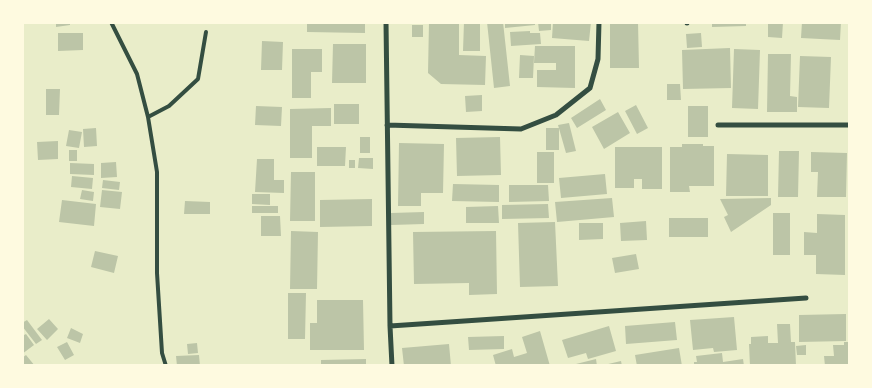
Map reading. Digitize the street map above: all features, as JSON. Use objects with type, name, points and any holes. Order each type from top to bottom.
[{"type":"street","points":[[386,22],[392,366]]},
{"type":"street","points":[[387,125],[522,129],[556,115],[590,88],[598,59],[599,22]]},
{"type":"street","points":[[718,125],[850,125]]},
{"type":"street","points":[[390,326],[806,298]]},
{"type":"lane","points":[[111,22],[137,74],[148,117],[157,172],[157,273],[162,353],[166,366]]},
{"type":"lane","points":[[148,117],[169,106],[198,79],[206,32]]},
{"type":"building","points":[[56,22],[70,22],[70,25],[56,27]]},
{"type":"building","points":[[307,22],[365,22],[365,33],[307,32]]},
{"type":"building","points":[[429,22],[459,22],[459,55],[486,56],[485,85],[441,84],[428,73]]},
{"type":"building","points":[[464,22],[480,22],[480,51],[463,51]]},
{"type":"building","points":[[487,22],[503,22],[510,86],[494,88]]},
{"type":"building","points":[[505,22],[535,22],[535,25],[505,28]]},
{"type":"building","points":[[538,22],[551,22],[551,30],[539,31]]},
{"type":"building","points":[[553,22],[575,24],[576,22],[591,22],[589,41],[552,38]]},
{"type":"building","points":[[610,22],[638,22],[639,68],[610,68]]},
{"type":"building","points":[[712,22],[746,22],[746,26],[712,27]]},
{"type":"building","points":[[768,22],[783,22],[782,38],[768,37]]},
{"type":"building","points":[[802,22],[841,22],[840,40],[801,38]]},
{"type":"building","points":[[412,25],[423,25],[423,37],[412,37]]},
{"type":"building","points":[[530,31],[530,33],[540,33],[541,44],[511,46],[510,32]]},
{"type":"building","points":[[58,33],[83,33],[83,50],[58,51]]},
{"type":"building","points":[[701,33],[702,47],[687,48],[686,34]]},
{"type":"building","points":[[262,41],[283,42],[282,70],[261,70]]},
{"type":"building","points":[[333,44],[366,44],[366,83],[332,83]]},
{"type":"building","points":[[535,46],[575,46],[575,88],[537,87],[537,70],[556,70],[556,63],[534,63]]},
{"type":"building","points":[[730,48],[731,88],[683,89],[682,50]]},
{"type":"building","points":[[292,49],[322,49],[322,72],[311,72],[311,98],[292,98]]},
{"type":"building","points":[[734,49],[760,50],[758,109],[732,108]]},
{"type":"building","points":[[768,54],[791,54],[790,96],[797,97],[797,112],[767,112]]},
{"type":"building","points":[[520,55],[534,56],[533,78],[519,78]]},
{"type":"building","points":[[800,56],[831,57],[829,108],[798,107]]},
{"type":"building","points":[[667,84],[680,84],[681,100],[667,100]]},
{"type":"building","points":[[46,89],[60,89],[59,115],[46,115]]},
{"type":"building","points":[[482,95],[482,111],[466,112],[465,96]]},
{"type":"building","points":[[600,99],[606,110],[577,128],[571,118]]},
{"type":"building","points":[[334,104],[359,104],[359,124],[334,124]]},
{"type":"building","points":[[636,105],[648,128],[637,134],[625,111]]},
{"type":"building","points":[[256,106],[282,107],[281,126],[255,125]]},
{"type":"building","points":[[688,106],[708,106],[708,137],[688,137]]},
{"type":"building","points":[[331,108],[331,126],[312,126],[312,158],[290,158],[290,109]]},
{"type":"building","points":[[618,112],[630,133],[604,149],[592,127]]},
{"type":"building","points":[[569,123],[576,151],[566,153],[558,125]]},
{"type":"building","points":[[96,128],[97,146],[84,147],[83,129]]},
{"type":"building","points":[[546,128],[559,128],[559,150],[546,150]]},
{"type":"building","points":[[69,130],[82,132],[79,148],[66,146]]},
{"type":"building","points":[[360,137],[370,137],[370,153],[360,153]]},
{"type":"building","points":[[500,137],[501,175],[457,176],[456,138]]},
{"type":"building","points":[[58,141],[58,159],[38,160],[37,142]]},
{"type":"building","points":[[399,143],[444,144],[443,193],[421,193],[421,206],[398,206]]},
{"type":"building","points":[[682,144],[714,146],[714,186],[689,186],[690,192],[670,192],[670,147],[682,147]]},
{"type":"building","points":[[317,147],[346,147],[345,166],[317,166]]},
{"type":"building","points":[[615,147],[662,147],[662,189],[642,189],[642,179],[634,179],[634,188],[615,188]]},
{"type":"building","points":[[69,150],[77,150],[77,161],[69,161]]},
{"type":"building","points":[[779,151],[799,151],[798,197],[778,197]]},
{"type":"building","points":[[537,152],[554,152],[554,183],[537,183]]},
{"type":"building","points":[[811,152],[847,153],[846,197],[817,197],[818,172],[811,172]]},
{"type":"building","points":[[727,154],[768,155],[768,196],[726,196]]},
{"type":"building","points":[[359,158],[373,158],[373,169],[358,168]]},
{"type":"building","points":[[257,159],[274,159],[274,180],[284,180],[284,193],[255,192]]},
{"type":"building","points":[[349,160],[355,160],[355,168],[349,168]]},
{"type":"building","points":[[116,162],[117,177],[101,178],[101,163]]},
{"type":"building","points":[[70,163],[94,164],[94,175],[70,174]]},
{"type":"building","points":[[291,172],[315,172],[315,221],[290,221]]},
{"type":"building","points":[[605,174],[607,194],[561,198],[559,178]]},
{"type":"building","points":[[72,176],[93,178],[92,189],[71,187]]},
{"type":"building","points":[[103,180],[120,182],[119,190],[102,188]]},
{"type":"building","points":[[453,184],[499,185],[499,202],[452,201]]},
{"type":"building","points":[[509,185],[548,185],[549,201],[509,202]]},
{"type":"building","points":[[82,190],[94,192],[93,201],[80,199]]},
{"type":"building","points":[[102,190],[122,192],[120,209],[100,207]]},
{"type":"building","points":[[252,194],[270,194],[270,205],[252,204]]},
{"type":"building","points":[[612,198],[614,217],[557,222],[555,202]]},
{"type":"building","points":[[771,198],[771,205],[731,232],[724,217],[728,215],[720,199]]},
{"type":"building","points":[[372,199],[372,226],[320,227],[320,200]]},
{"type":"building","points":[[62,200],[96,204],[94,226],[59,222]]},
{"type":"building","points":[[185,201],[210,202],[210,214],[184,214]]},
{"type":"building","points":[[548,204],[549,218],[502,219],[502,205]]},
{"type":"building","points":[[252,206],[278,206],[278,213],[252,213]]},
{"type":"building","points":[[498,206],[499,223],[466,223],[466,207]]},
{"type":"building","points":[[424,212],[424,224],[391,225],[391,213]]},
{"type":"building","points":[[773,213],[790,213],[790,255],[773,255]]},
{"type":"building","points":[[817,214],[845,215],[845,275],[816,274],[816,255],[804,255],[804,232],[817,233]]},
{"type":"building","points":[[261,216],[280,216],[281,236],[261,236]]},
{"type":"building","points":[[669,218],[708,218],[708,237],[669,237]]},
{"type":"building","points":[[646,221],[647,240],[621,241],[620,223]]},
{"type":"building","points":[[555,222],[558,286],[520,287],[518,223]]},
{"type":"building","points":[[579,223],[603,223],[603,239],[579,240]]},
{"type":"building","points":[[291,231],[318,232],[317,289],[290,289]]},
{"type":"building","points":[[496,231],[497,294],[469,295],[469,283],[414,284],[413,232]]},
{"type":"building","points":[[95,251],[118,256],[114,273],[91,267]]},
{"type":"building","points":[[636,254],[639,269],[615,273],[612,258]]},
{"type":"building","points":[[288,293],[306,293],[305,339],[288,339]]},
{"type":"building","points":[[317,300],[363,300],[364,350],[310,350],[310,323],[317,323]]},
{"type":"building","points":[[846,314],[846,341],[799,342],[799,315]]},
{"type":"building","points":[[734,317],[737,350],[714,352],[713,348],[693,350],[690,320]]},
{"type":"building","points":[[49,319],[58,329],[47,340],[37,329]]},
{"type":"building","points":[[27,320],[42,340],[36,344],[22,326],[22,323]]},
{"type":"building","points":[[675,322],[677,340],[626,344],[625,326]]},
{"type":"building","points":[[777,324],[790,324],[791,342],[795,342],[796,366],[750,366],[749,344],[751,344],[751,337],[768,336],[768,343],[778,343]]},
{"type":"building","points":[[609,326],[616,351],[588,359],[586,353],[568,358],[562,340]]},
{"type":"building","points":[[71,328],[83,334],[80,343],[67,338]]},
{"type":"building","points":[[540,331],[550,366],[496,366],[493,355],[512,349],[514,357],[527,353],[522,337]]},
{"type":"building","points":[[26,334],[34,345],[22,354],[22,336]]},
{"type":"building","points":[[504,336],[504,349],[469,350],[468,337]]},
{"type":"building","points":[[67,342],[74,355],[65,360],[57,347]]},
{"type":"building","points":[[844,342],[850,342],[850,365],[825,366],[824,356],[834,356],[833,345],[844,345]]},
{"type":"building","points":[[197,343],[198,353],[188,354],[187,344]]},
{"type":"building","points":[[449,344],[451,366],[404,366],[402,348]]},
{"type":"building","points":[[806,345],[806,355],[797,355],[796,346]]},
{"type":"building","points":[[679,348],[682,366],[637,366],[635,355]]},
{"type":"building","points":[[722,353],[723,362],[743,359],[744,366],[694,366],[694,362],[697,362],[696,356]]},
{"type":"building","points":[[26,355],[35,366],[22,366],[22,358]]},
{"type":"building","points":[[199,355],[200,366],[177,366],[176,356]]},
{"type":"building","points":[[366,359],[366,366],[321,366],[321,360]]},
{"type":"building","points":[[596,359],[597,366],[572,366],[572,365]]},
{"type":"building","points":[[621,361],[622,366],[604,366],[604,365]]}]
